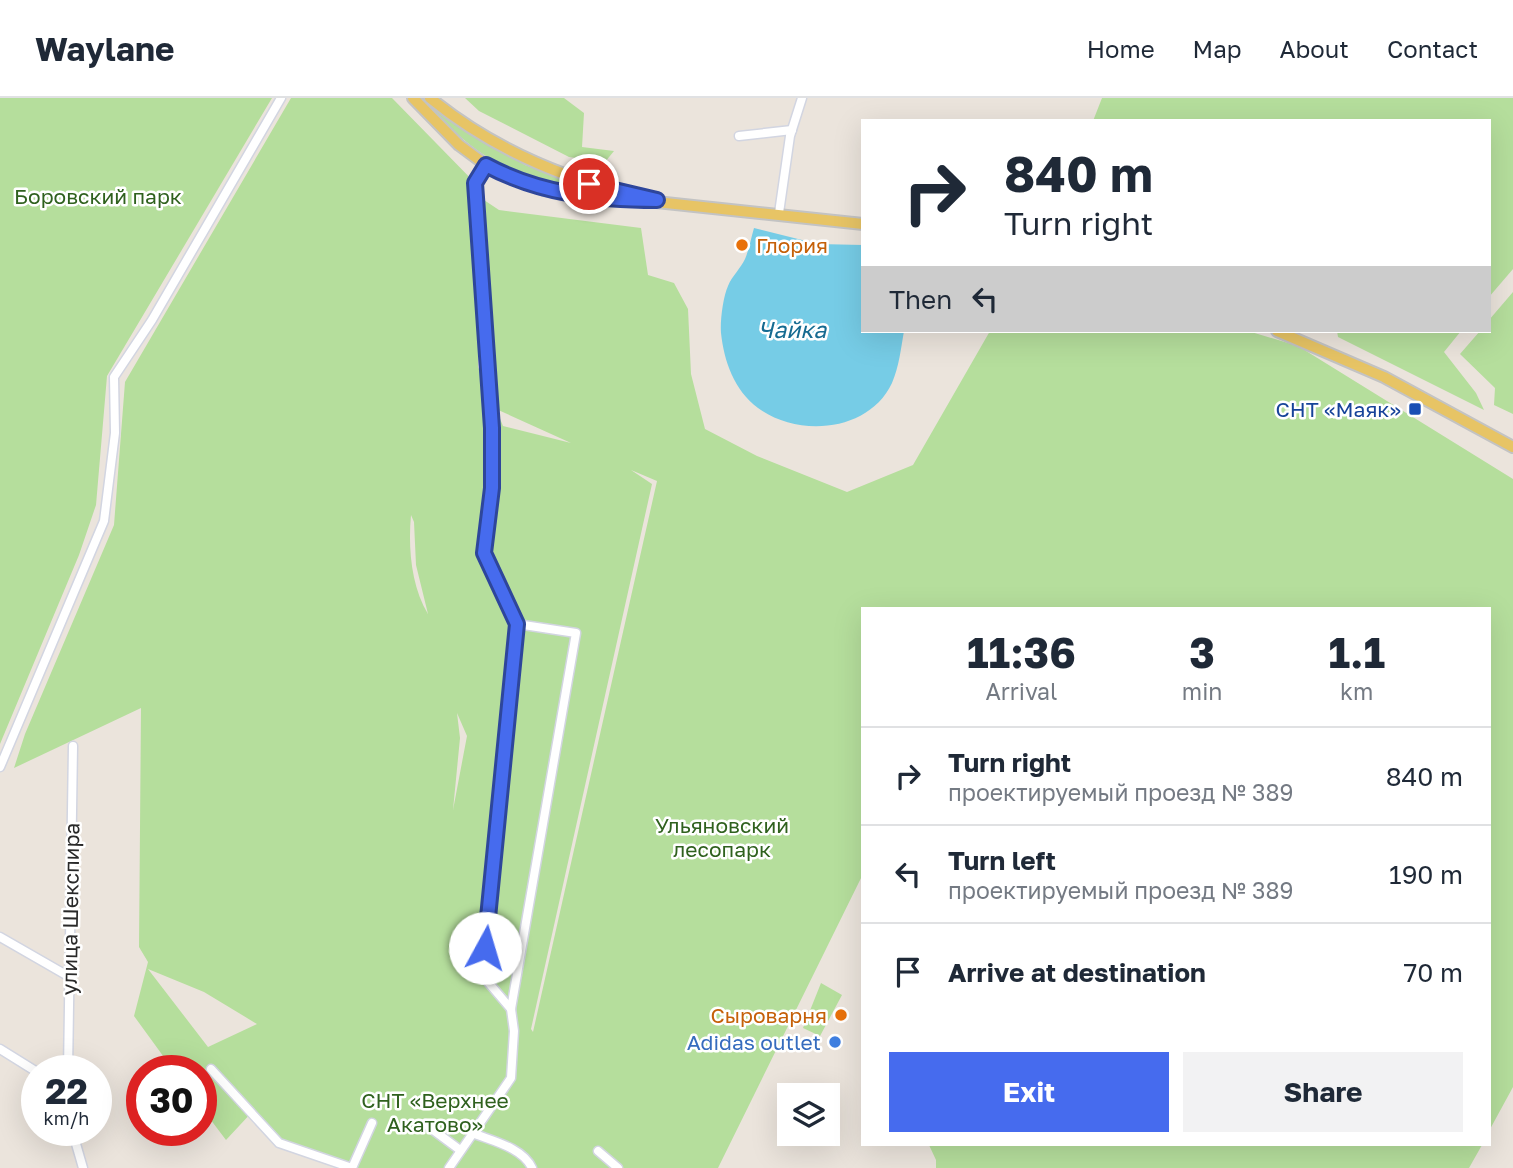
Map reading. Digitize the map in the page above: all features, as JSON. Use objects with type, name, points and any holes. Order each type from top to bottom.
[{"type":"main road","points":[[412,98],[459,145],[486,165],[544,190],[608,199],[657,200],[861,224]]},
{"type":"main road","points":[[430,98],[476,131],[540,166],[589,184],[657,200]]},
{"type":"main road","points":[[1282,333],[1384,377],[1513,447]]},
{"type":"street","points":[[0,767],[104,521],[114,433],[114,377],[152,320],[281,98]]},
{"type":"street","points":[[779,213],[792,131],[802,98]]},
{"type":"street","points":[[739,136],[792,131]]},
{"type":"street","points":[[486,165],[475,183],[492,428],[492,488],[484,553],[517,624],[482,975],[512,1009]]},
{"type":"street","points":[[449,1168],[460,1150],[475,1134],[511,1078],[514,1031],[512,1009],[576,633],[517,624]]},
{"type":"street","name":"улица Шекспира","points":[[68,1055],[73,746]]},
{"type":"street","points":[[0,937],[68,976]]},
{"type":"street","points":[[0,1049],[21,1062]]},
{"type":"street","points":[[217,1076],[279,1143],[352,1168],[372,1123]]},
{"type":"street","points":[[425,1124],[460,1150]]},
{"type":"street","points":[[475,1134],[510,1148],[529,1161],[532,1168]]},
{"type":"street","points":[[77,1146],[83,1168]]},
{"type":"street","points":[[598,1151],[618,1168]]},
{"type":"green space","name":"Боровский парк","points":[[0,98],[272,98],[107,376],[96,505],[79,555],[0,744]]},
{"type":"green space","points":[[291,98],[392,98],[480,188],[481,198],[499,210],[641,228],[648,275],[674,283],[688,309],[691,374],[705,429],[757,456],[847,492],[913,465],[989,333],[1255,333],[1298,346],[1513,479],[1513,1087],[1491,1127],[1491,607],[861,607],[861,878],[718,1168],[357,1168],[282,1141],[253,1111],[226,1140],[217,1128],[217,1055],[162,1055],[134,1016],[148,962],[139,947],[141,708],[14,768],[25,734],[114,525],[125,382]],"holes":[[[479,276],[492,399],[478,367]],[[496,409],[571,443],[503,426]],[[631,470],[657,481],[533,1032],[531,1029],[652,484]],[[411,515],[414,522],[416,565],[428,614],[422,603],[412,566]],[[457,713],[467,736],[453,810],[460,738]],[[148,969],[204,992],[257,1024],[208,1047]]]},
{"type":"green space","points":[[420,98],[460,128],[525,165],[604,194],[546,183],[502,166],[462,139]]},
{"type":"green space","points":[[465,98],[564,98],[584,113],[582,147],[614,151],[605,162],[569,157],[479,111]]},
{"type":"green space","points":[[1102,98],[1513,98],[1513,269],[1491,295],[1491,119],[1094,119]]},
{"type":"green space","points":[[1513,292],[1513,414],[1494,405],[1495,388],[1460,354],[1478,333],[1491,333],[1491,318]]},
{"type":"green space","points":[[1337,333],[1459,333],[1444,352],[1476,393],[1484,410],[1338,337]]},
{"type":"green space","points":[[821,983],[842,995],[820,1036],[803,1028]]},
{"type":"green space","points":[[929,1146],[1481,1146],[1469,1168],[936,1168],[936,1160]]},
{"type":"water","name":"Чайка","points":[[754,228],[818,244],[861,245],[861,333],[904,333],[892,383],[881,399],[867,412],[831,425],[793,424],[774,418],[758,408],[743,393],[725,354],[721,316],[726,291],[749,248]]},
{"type":"place","name":"Глория","points":[[742,245]]},
{"type":"place","name":"СНТ «Маяк»","points":[[1415,409]]},
{"type":"place","name":"Сыроварня","points":[[841,1015]]},
{"type":"place","name":"Adidas outlet","points":[[835,1042]]},
{"type":"route","points":[[485,948],[517,624],[484,553],[492,488],[492,428],[475,183],[486,165],[544,190],[621,200],[657,200],[589,184]]},
{"type":"park label","name":"Ульяновский лесопарк","points":[[722,837]]},
{"type":"park label","name":"СНТ «Верхнее Акатово»","points":[[435,1112]]}]
